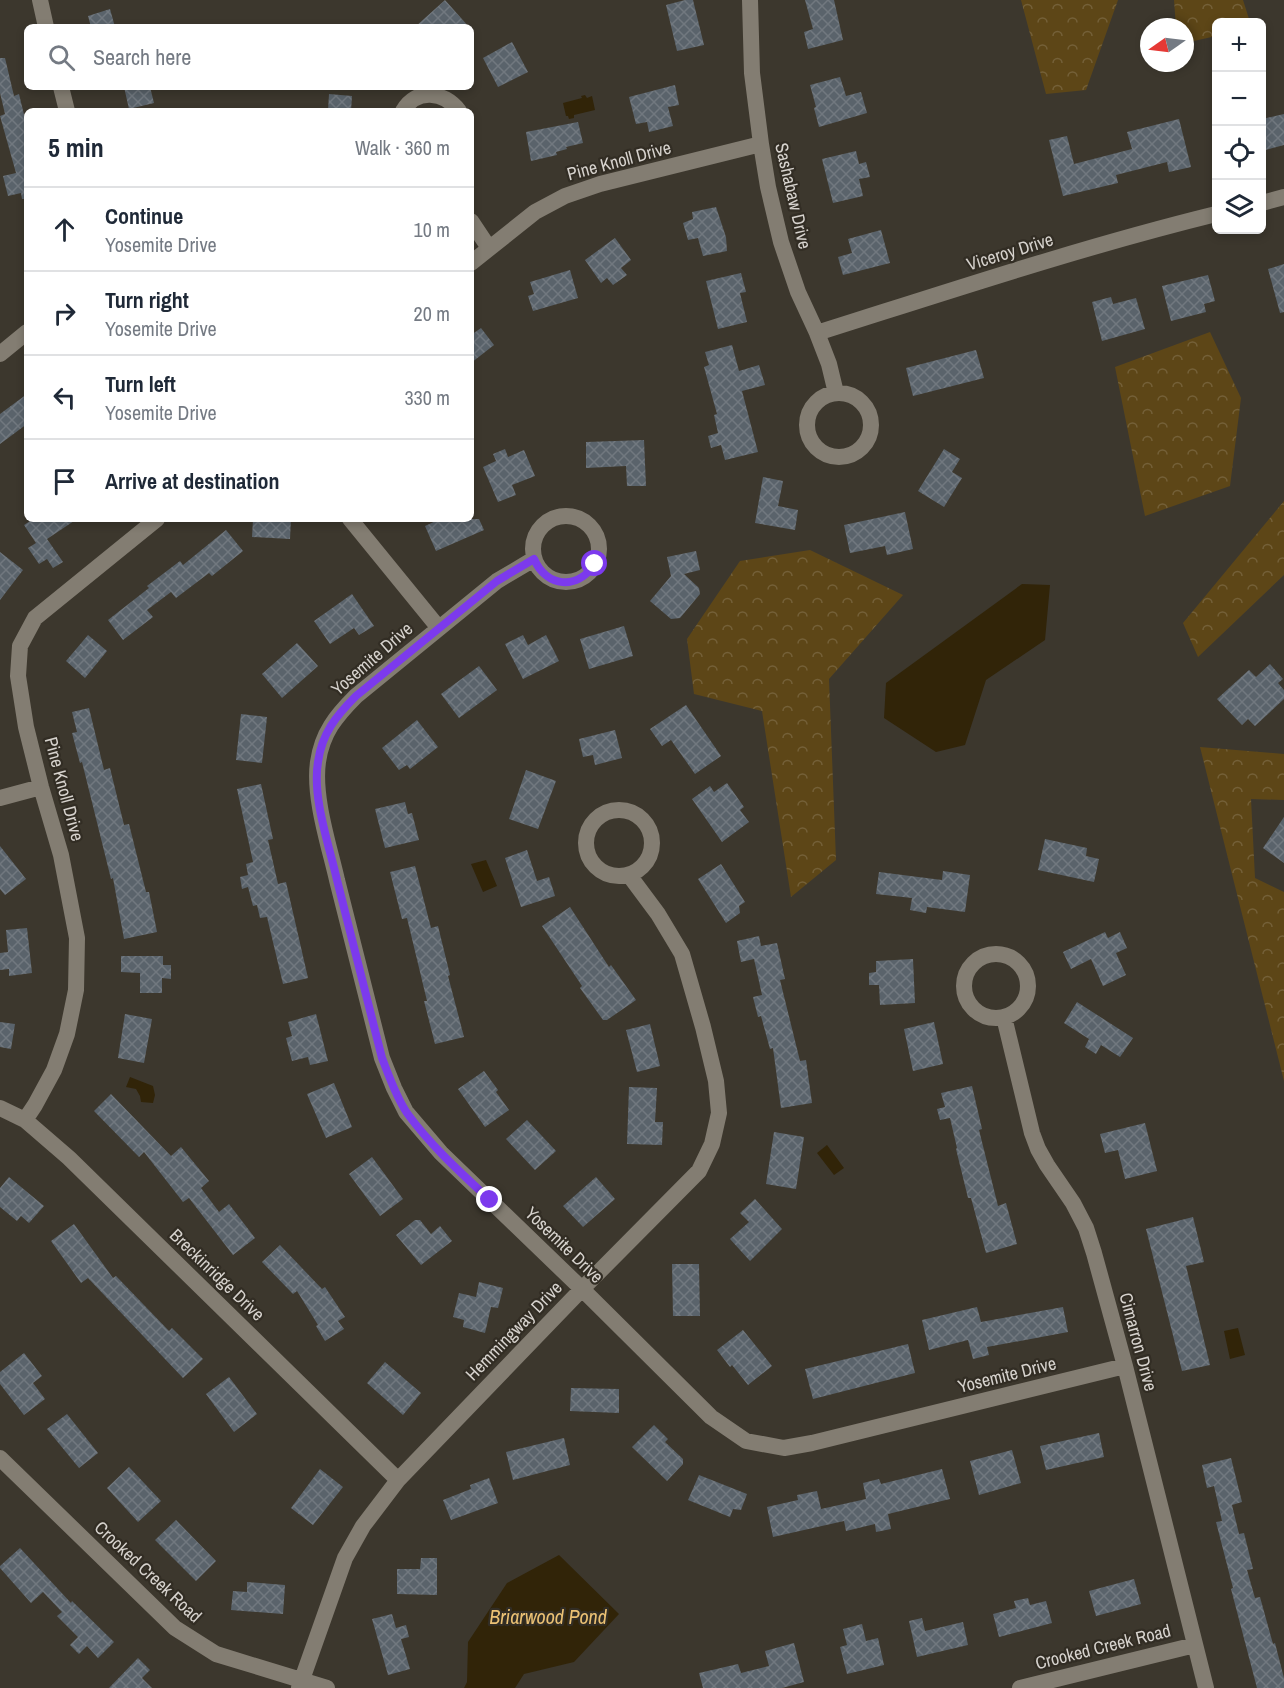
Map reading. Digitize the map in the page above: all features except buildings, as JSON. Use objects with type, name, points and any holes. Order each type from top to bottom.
[{"type":"street","points":[[40,0],[45,24]]},
{"type":"street","name":"Sashabaw Drive","points":[[750,0],[752,73],[760,144],[768,187],[781,242],[798,292],[818,333],[836,393]]},
{"type":"street","points":[[62,90],[66,108]]},
{"type":"street","points":[[405,108],[412,100],[433,95],[444,98],[456,108]]},
{"type":"street","name":"Pine Knoll Drive","points":[[474,260],[535,212],[565,196],[600,184],[760,144]]},
{"type":"street","points":[[1266,201],[1284,197]]},
{"type":"street","name":"Viceroy Drive","points":[[818,333],[1029,266],[1157,228],[1212,215]]},
{"type":"street","points":[[474,226],[489,248]]},
{"type":"street","points":[[0,354],[24,334]]},
{"type":"street","points":[[556,517],[581,519],[597,539],[599,548],[595,564],[584,577],[576,580],[567,582],[550,578],[538,567],[534,559],[533,542],[537,533],[548,521],[556,517]]},
{"type":"street","name":"Pine Knoll Drive","points":[[25,1120],[54,1070],[67,1034],[76,990],[77,938],[61,855],[26,727],[18,676],[20,646],[35,618],[153,522]]},
{"type":"street","points":[[352,522],[438,627]]},
{"type":"street","name":"Yosemite Drive","points":[[534,559],[497,581],[356,696],[337,716],[322,743],[316,779],[322,821],[382,1058],[406,1112],[441,1153],[711,1417],[746,1441],[784,1448],[812,1443],[1125,1366]]},
{"type":"street","points":[[0,798],[41,787]]},
{"type":"street","points":[[630,811],[646,823],[651,832],[653,843],[646,863],[629,875],[618,877],[597,868],[590,860],[586,849],[586,838],[590,827],[597,818],[607,812],[630,811]]},
{"type":"street","name":"Hemmingway Drive","points":[[300,1684],[345,1558],[363,1526],[398,1480],[699,1171],[712,1144],[719,1113],[716,1081],[682,954],[658,914],[629,875]]},
{"type":"street","name":"Cimarron Drive","points":[[1004,1017],[1032,1134],[1047,1165],[1073,1203],[1086,1228],[1125,1366],[1206,1688]]},
{"type":"street","name":"Breckinridge Drive","points":[[0,1108],[25,1120],[69,1158],[398,1480]]},
{"type":"street","name":"Crooked Creek Road","points":[[0,1458],[175,1628],[216,1654],[300,1684],[327,1688]]},
{"type":"street","name":"Crooked Creek Road","points":[[1020,1688],[1195,1645]]},
{"type":"green space","points":[[1021,0],[1118,0],[1086,90],[1046,94]]},
{"type":"green space","points":[[1174,0],[1243,0],[1249,18],[1212,18],[1212,37],[1194,41],[1194,18],[1175,18]]},
{"type":"green space","points":[[1210,332],[1241,398],[1230,486],[1145,516],[1115,367]]},
{"type":"green space","points":[[1284,501],[1284,575],[1198,657],[1183,623]]},
{"type":"green space","points":[[810,550],[903,595],[829,679],[836,860],[791,897],[762,711],[694,694],[687,639],[740,561]]},
{"type":"green space","points":[[1200,747],[1284,754],[1284,800],[1251,799],[1255,878],[1284,892],[1284,1081]]},
{"type":"water","points":[[585,95],[587,98],[592,96],[595,110],[574,115],[574,118],[569,119],[563,103]]},
{"type":"water","points":[[1022,584],[1050,585],[1045,640],[986,680],[965,745],[936,752],[884,718],[886,683]]},
{"type":"water","points":[[486,860],[497,886],[483,892],[471,864]]},
{"type":"water","points":[[130,1077],[153,1086],[155,1095],[153,1103],[141,1102],[136,1089],[126,1087]]},
{"type":"water","points":[[827,1145],[844,1168],[834,1175],[817,1153]]},
{"type":"water","points":[[1238,1328],[1245,1355],[1230,1359],[1224,1331]]},
{"type":"water","name":"Briarwood Pond","points":[[559,1555],[619,1614],[574,1662],[524,1674],[515,1688],[464,1688],[467,1682],[468,1642],[507,1583]]},
{"type":"route","points":[[490,1200],[441,1153],[406,1112],[382,1058],[322,821],[316,779],[318,761],[322,743],[329,728],[356,696],[497,581],[534,559],[543,573],[550,578],[567,582],[584,577],[595,564]]}]
